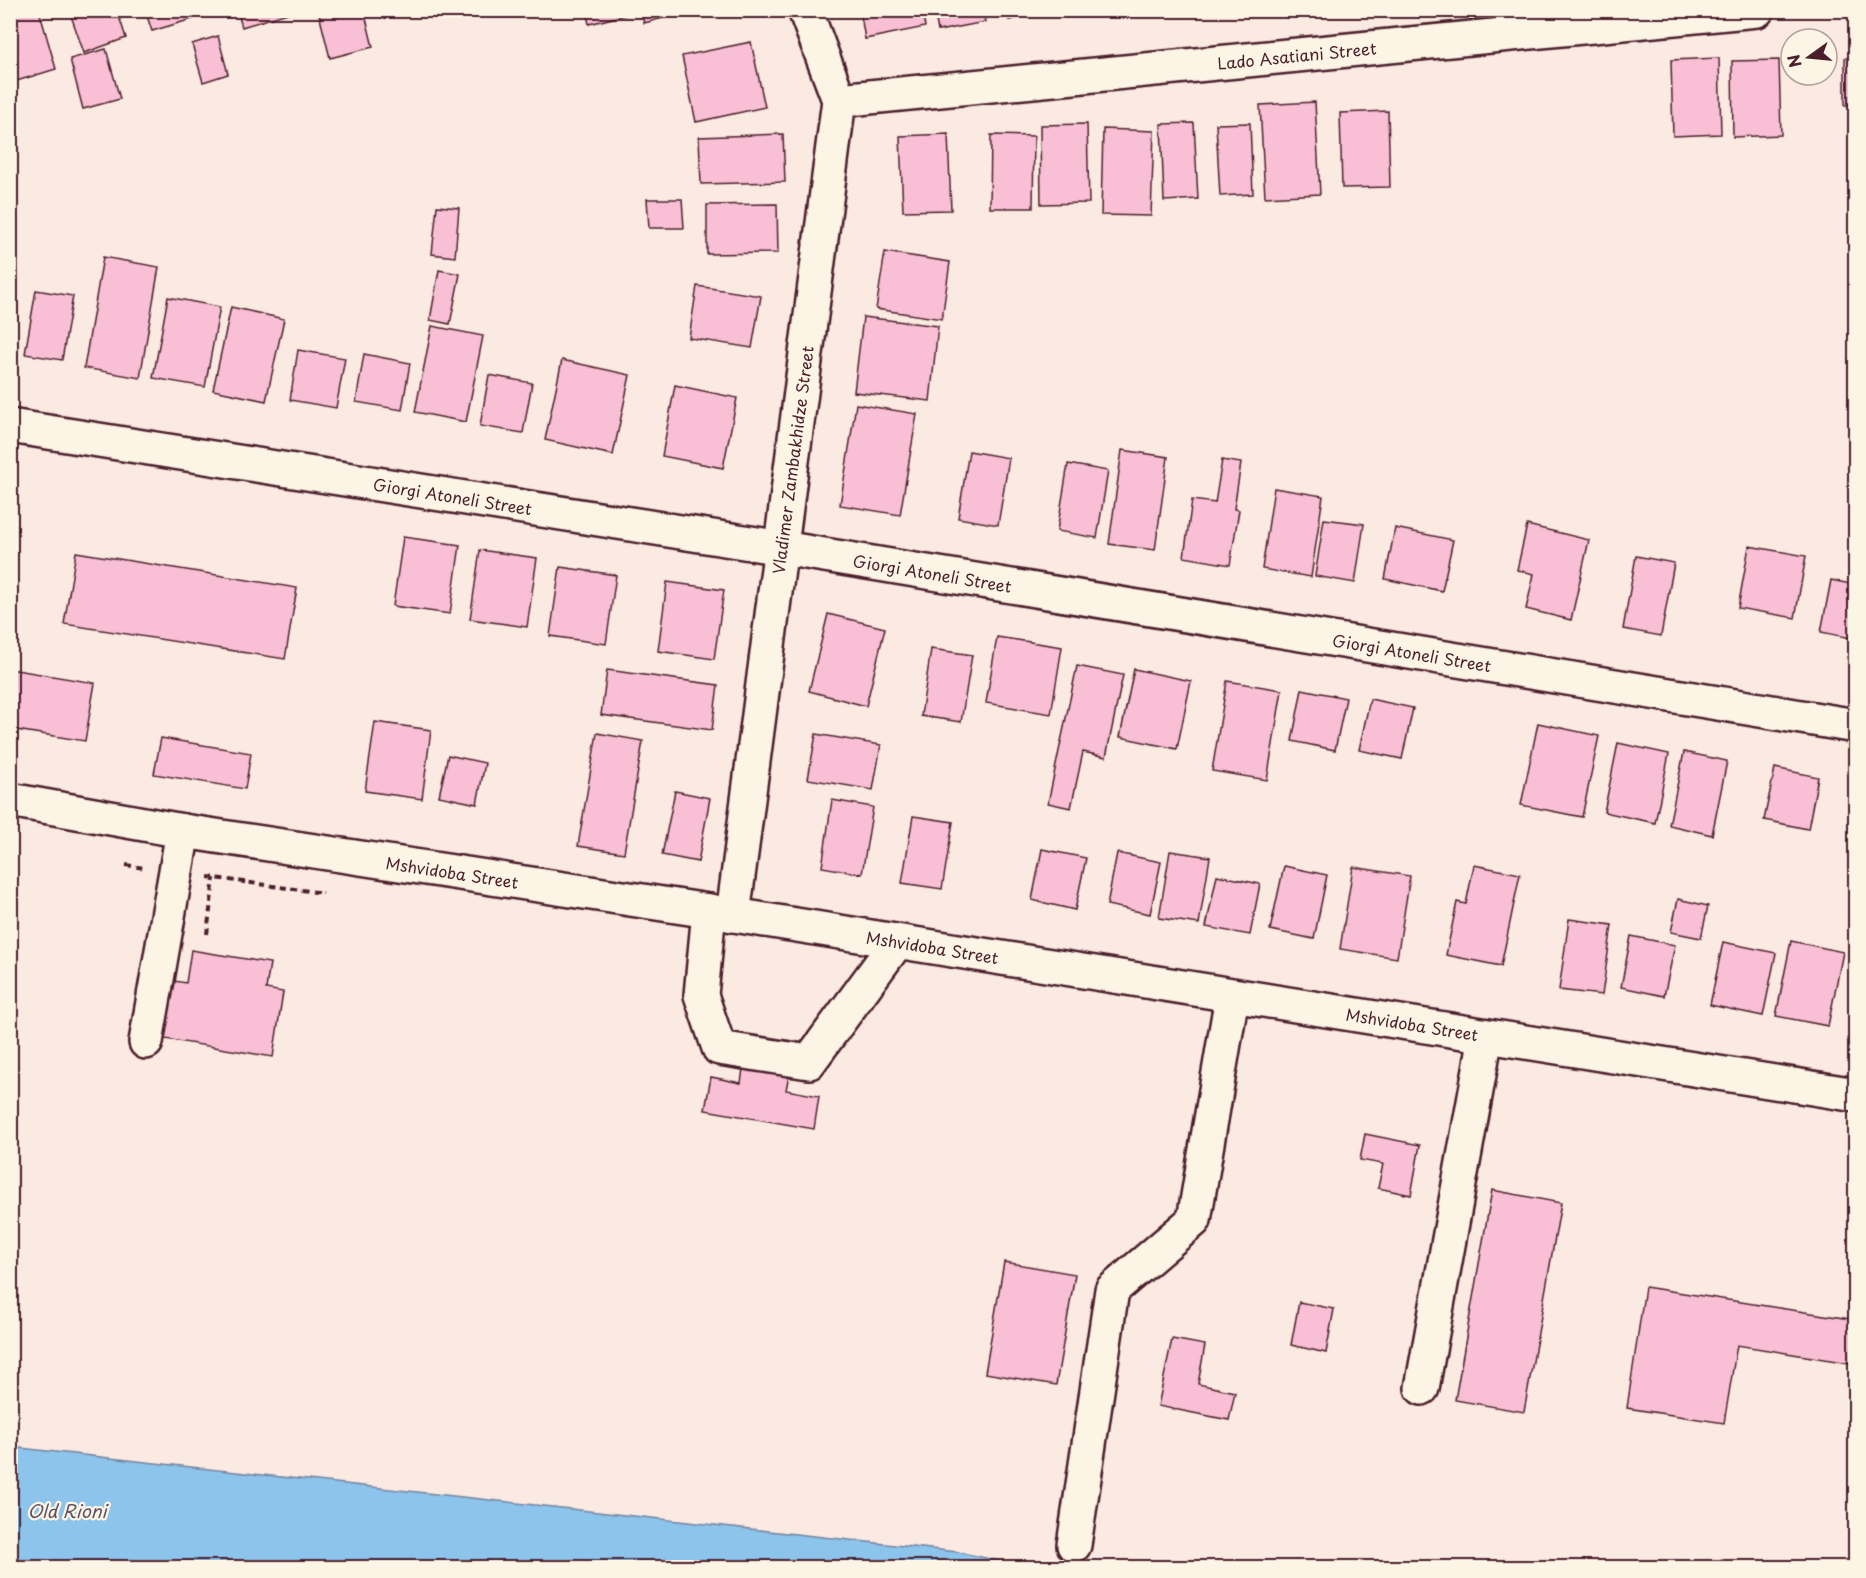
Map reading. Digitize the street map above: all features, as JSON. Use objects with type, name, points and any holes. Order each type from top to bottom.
[{"type":"street","name":"Vladimer Zambakhidze Street","points":[[805,10],[839,100],[782,548],[721,913],[700,995],[719,1048],[809,1062],[897,942]]},
{"type":"street","name":"Lado Asatiani Street","points":[[839,100],[1757,10]]},
{"type":"street","name":"Giorgi Atoneli Street","points":[[10,426],[782,548],[1856,726]]},
{"type":"street","name":"Mshvidoba Street","points":[[10,800],[183,831],[721,913],[1856,1095]]},
{"type":"street","points":[[146,1042],[183,831]]},
{"type":"street","points":[[1074,1545],[1112,1290],[1194,1220],[1232,996]]},
{"type":"street","points":[[1422,1388],[1486,1036]]},
{"type":"path","points":[[126,865],[323,893]]},
{"type":"path","points":[[207,934],[214,878]]},
{"type":"water","name":"Old Rioni","points":[[11,1447],[958,1552],[1027,1567],[11,1567]]},
{"type":"building","points":[[39,10],[56,69],[10,83],[10,12]]},
{"type":"building","points":[[69,10],[117,10],[126,38],[84,53]]},
{"type":"building","points":[[145,10],[197,10],[199,17],[152,31]]},
{"type":"building","points":[[237,10],[290,10],[291,12],[242,27]]},
{"type":"building","points":[[318,10],[364,10],[373,47],[330,58]]},
{"type":"building","points":[[586,10],[693,10],[644,23],[641,11],[589,24]]},
{"type":"building","points":[[860,10],[922,10],[925,27],[865,39]]},
{"type":"building","points":[[934,10],[983,10],[985,22],[938,31]]},
{"type":"building","points":[[1007,10],[1048,10],[1049,12],[1009,20]]},
{"type":"building","points":[[218,36],[228,74],[203,82],[192,44]]},
{"type":"building","points":[[751,42],[765,107],[696,122],[682,56]]},
{"type":"building","points":[[106,49],[120,99],[83,109],[70,59]]},
{"type":"building","points":[[1719,58],[1721,134],[1673,136],[1671,60]]},
{"type":"building","points":[[1845,58],[1856,58],[1856,105],[1845,105]]},
{"type":"building","points":[[1779,60],[1781,135],[1733,137],[1732,61]]},
{"type":"building","points":[[1315,102],[1320,194],[1265,197],[1260,105]]},
{"type":"building","points":[[1388,111],[1390,187],[1342,188],[1340,113]]},
{"type":"building","points":[[1194,123],[1198,199],[1164,201],[1161,124]]},
{"type":"building","points":[[1250,123],[1253,194],[1220,196],[1216,124]]},
{"type":"building","points":[[1087,124],[1089,203],[1041,204],[1040,125]]},
{"type":"building","points":[[1103,129],[1154,131],[1151,216],[1101,215]]},
{"type":"building","points":[[783,134],[785,182],[701,184],[699,137]]},
{"type":"building","points":[[948,134],[951,210],[903,211],[900,136]]},
{"type":"building","points":[[991,135],[1034,136],[1033,208],[990,208]]},
{"type":"building","points":[[647,199],[682,199],[684,228],[649,228]]},
{"type":"building","points":[[777,204],[778,253],[707,254],[707,205]]},
{"type":"building","points":[[437,206],[459,208],[455,257],[432,254]]},
{"type":"building","points":[[885,252],[950,262],[942,319],[876,309]]},
{"type":"building","points":[[103,257],[159,267],[140,378],[84,368]]},
{"type":"building","points":[[439,270],[460,274],[450,324],[430,320]]},
{"type":"building","points":[[697,286],[761,296],[752,348],[689,338]]},
{"type":"building","points":[[36,290],[73,296],[62,360],[25,354]]},
{"type":"building","points":[[168,297],[220,307],[205,387],[153,378]]},
{"type":"building","points":[[231,307],[284,319],[266,401],[213,390]]},
{"type":"building","points":[[863,317],[938,326],[930,401],[854,392]]},
{"type":"building","points":[[432,326],[483,336],[466,422],[415,412]]},
{"type":"building","points":[[298,350],[345,358],[336,408],[290,400]]},
{"type":"building","points":[[364,354],[410,363],[402,410],[356,402]]},
{"type":"building","points":[[562,360],[630,375],[613,455],[545,440]]},
{"type":"building","points":[[489,375],[532,383],[523,433],[480,426]]},
{"type":"building","points":[[675,385],[737,398],[723,468],[662,456]]},
{"type":"building","points":[[856,404],[917,414],[900,515],[840,505]]},
{"type":"building","points":[[1122,450],[1168,457],[1155,550],[1109,544]]},
{"type":"building","points":[[969,451],[1009,458],[998,525],[958,518]]},
{"type":"building","points":[[1222,460],[1241,463],[1234,509],[1239,510],[1230,565],[1184,557],[1192,500],[1215,503]]},
{"type":"building","points":[[1068,464],[1108,471],[1097,538],[1057,531]]},
{"type":"building","points":[[1274,488],[1323,496],[1311,577],[1262,569]]},
{"type":"building","points":[[1324,519],[1364,524],[1355,583],[1315,576]]},
{"type":"building","points":[[1527,525],[1589,540],[1571,620],[1526,609],[1534,574],[1517,570]]},
{"type":"building","points":[[1395,528],[1453,540],[1442,591],[1385,579]]},
{"type":"building","points":[[403,537],[460,545],[450,614],[393,606]]},
{"type":"building","points":[[1749,546],[1806,556],[1795,618],[1738,608]]},
{"type":"building","points":[[480,550],[537,558],[527,627],[470,619]]},
{"type":"building","points":[[76,552],[297,588],[285,659],[64,624]]},
{"type":"building","points":[[1636,556],[1674,563],[1661,636],[1623,629]]},
{"type":"building","points":[[560,567],[616,575],[606,644],[550,636]]},
{"type":"building","points":[[1831,580],[1856,585],[1856,639],[1821,632]]},
{"type":"building","points":[[667,582],[724,590],[714,659],[658,651]]},
{"type":"building","points":[[828,614],[885,628],[866,706],[809,691]]},
{"type":"building","points":[[997,637],[1062,647],[1051,714],[986,703]]},
{"type":"building","points":[[931,649],[972,655],[961,722],[921,716]]},
{"type":"building","points":[[1077,666],[1123,675],[1106,757],[1083,752],[1071,808],[1048,803]]},
{"type":"building","points":[[10,669],[95,683],[85,741],[10,729]]},
{"type":"building","points":[[1134,669],[1191,681],[1177,749],[1120,737]]},
{"type":"building","points":[[607,670],[718,685],[712,730],[601,715]]},
{"type":"building","points":[[1227,681],[1282,690],[1267,780],[1212,771]]},
{"type":"building","points":[[1302,689],[1346,698],[1335,750],[1292,741]]},
{"type":"building","points":[[1370,699],[1413,708],[1402,759],[1359,750]]},
{"type":"building","points":[[375,722],[431,730],[422,799],[365,791]]},
{"type":"building","points":[[1538,723],[1599,736],[1582,817],[1521,805]]},
{"type":"building","points":[[597,733],[643,741],[624,853],[578,846]]},
{"type":"building","points":[[816,734],[881,745],[873,790],[808,779]]},
{"type":"building","points":[[161,738],[251,753],[245,789],[154,774]]},
{"type":"building","points":[[1618,743],[1669,754],[1655,823],[1604,812]]},
{"type":"building","points":[[1684,752],[1727,761],[1712,835],[1669,825]]},
{"type":"building","points":[[448,755],[485,763],[477,804],[439,796]]},
{"type":"building","points":[[1775,768],[1818,777],[1808,829],[1764,820]]},
{"type":"building","points":[[675,791],[710,798],[698,862],[662,855]]},
{"type":"building","points":[[832,800],[873,807],[862,874],[822,867]]},
{"type":"building","points":[[913,816],[953,822],[942,889],[902,883]]},
{"type":"building","points":[[1042,849],[1086,858],[1075,910],[1032,900]]},
{"type":"building","points":[[1170,851],[1210,857],[1199,924],[1159,918]]},
{"type":"building","points":[[1117,853],[1161,862],[1150,914],[1107,905]]},
{"type":"building","points":[[1474,865],[1520,874],[1501,966],[1446,955],[1457,902],[1466,904]]},
{"type":"building","points":[[1284,866],[1327,875],[1314,939],[1270,930]]},
{"type":"building","points":[[1353,867],[1410,876],[1397,958],[1340,949]]},
{"type":"building","points":[[1217,875],[1260,884],[1250,935],[1206,927]]},
{"type":"building","points":[[1678,899],[1708,906],[1701,938],[1671,932]]},
{"type":"building","points":[[1569,919],[1612,925],[1602,995],[1559,990]]},
{"type":"building","points":[[1631,936],[1675,945],[1664,996],[1621,987]]},
{"type":"building","points":[[1791,941],[1843,952],[1828,1026],[1776,1016]]},
{"type":"building","points":[[1723,942],[1776,953],[1763,1016],[1710,1005]]},
{"type":"building","points":[[191,950],[270,963],[266,989],[283,992],[273,1057],[159,1038],[169,980],[186,983]]},
{"type":"building","points":[[744,1061],[790,1069],[786,1090],[819,1096],[814,1129],[705,1110],[711,1077],[741,1083]]},
{"type":"building","points":[[1365,1134],[1420,1145],[1411,1195],[1378,1188],[1383,1164],[1360,1160]]},
{"type":"building","points":[[1492,1190],[1561,1203],[1524,1412],[1455,1400]]},
{"type":"building","points":[[1004,1262],[1075,1274],[1056,1385],[985,1373]]},
{"type":"building","points":[[1645,1287],[1856,1320],[1856,1364],[1737,1345],[1724,1423],[1627,1408]]},
{"type":"building","points":[[1299,1302],[1334,1309],[1326,1353],[1291,1345]]},
{"type":"building","points":[[1172,1339],[1205,1345],[1198,1384],[1235,1392],[1229,1420],[1158,1406]]}]
